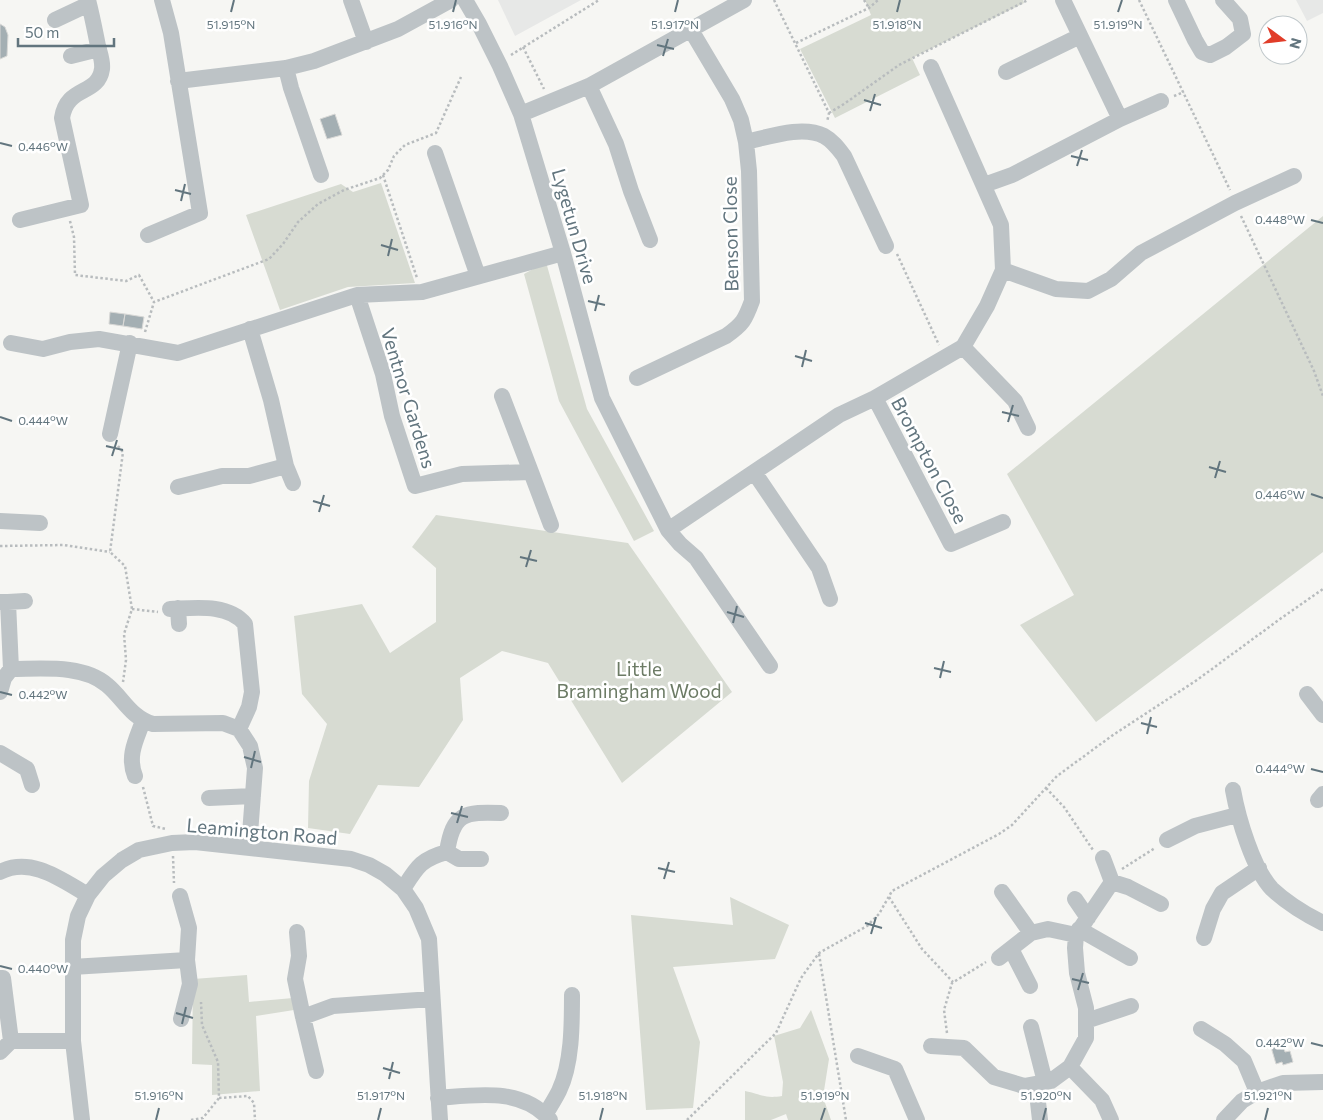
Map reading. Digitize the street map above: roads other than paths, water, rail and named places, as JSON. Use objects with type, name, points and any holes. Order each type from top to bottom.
[{"type":"street","points":[[148,235],[200,213],[171,33],[162,0]]},
{"type":"street","points":[[351,0],[366,42]]},
{"type":"street","points":[[178,81],[286,68],[314,61],[398,29],[451,0]]},
{"type":"street","name":"Lygetun Drive","points":[[465,0],[500,66],[521,114],[602,398],[668,530],[696,558],[770,666]]},
{"type":"street","points":[[521,114],[589,86],[744,0]]},
{"type":"street","points":[[1062,0],[1120,119]]},
{"type":"street","points":[[1176,0],[1202,52],[1210,55],[1226,47],[1243,34],[1240,20],[1223,0]]},
{"type":"street","points":[[20,220],[81,205],[62,118],[68,101],[75,95],[92,87],[98,79],[102,70],[102,60],[89,2],[55,20]]},
{"type":"street","name":"Benson Close","points":[[637,378],[726,336],[740,327],[752,301],[749,171],[746,142],[732,99],[690,30]]},
{"type":"street","points":[[1006,72],[1080,36]]},
{"type":"street","points":[[71,56],[98,49]]},
{"type":"street","name":"Brompton Close","points":[[668,530],[839,414],[875,398],[963,347],[987,306],[1003,270],[1001,224],[931,67]]},
{"type":"street","points":[[286,68],[291,88],[321,174]]},
{"type":"street","points":[[589,86],[616,144],[631,191],[650,240]]},
{"type":"street","points":[[984,185],[1012,175],[1120,119],[1161,102]]},
{"type":"street","points":[[746,142],[788,133],[806,132],[823,136],[834,143],[844,156],[886,246]]},
{"type":"street","points":[[435,153],[478,276]]},
{"type":"street","points":[[1003,270],[1056,289],[1088,291],[1111,279],[1141,253],[1236,203],[1294,176]]},
{"type":"street","points":[[11,344],[43,349],[70,342],[99,338],[178,353],[357,295],[422,292],[562,253]]},
{"type":"street","name":"Ventnor Gardens","points":[[357,295],[383,374],[392,416],[414,486],[462,474],[531,472]]},
{"type":"street","points":[[250,330],[271,400],[286,466],[293,484]]},
{"type":"street","points":[[110,434],[135,344]]},
{"type":"street","points":[[963,347],[1015,401],[1028,428]]},
{"type":"street","points":[[502,396],[551,525]]},
{"type":"street","name":"Brompton Close","points":[[875,398],[951,544],[1003,522]]},
{"type":"street","points":[[178,487],[222,476],[249,476],[286,466]]},
{"type":"street","points":[[754,472],[819,568],[830,599]]},
{"type":"street","points":[[0,521],[40,523]]},
{"type":"street","points":[[0,692],[4,678],[10,668],[4,602],[25,601]]},
{"type":"street","points":[[175,614],[206,607],[253,622],[252,692],[249,707],[239,729]]},
{"type":"street","points":[[10,668],[85,672],[107,684],[129,710],[143,721],[153,724],[223,723],[239,729],[250,746],[255,768],[249,847]]},
{"type":"street","points":[[1307,694],[1323,715]]},
{"type":"street","points":[[135,776],[131,766],[131,755],[143,721]]},
{"type":"street","points":[[0,753],[27,770],[32,785]]},
{"type":"street","points":[[1233,790],[1237,815],[1259,868],[1272,888],[1306,914],[1323,923]]},
{"type":"street","points":[[209,798],[253,796]]},
{"type":"street","points":[[447,852],[454,824],[464,815],[501,813]]},
{"type":"street","points":[[1167,840],[1195,826],[1237,815]]},
{"type":"street","name":"Leamington Road","points":[[82,1120],[73,1041],[73,940],[78,916],[88,895],[103,876],[122,860],[139,850],[172,843],[194,842],[352,859],[369,865],[385,874],[403,889],[416,908],[429,938],[440,1120]]},
{"type":"street","points":[[403,889],[416,868],[431,856],[447,852],[460,859],[482,859]]},
{"type":"street","points":[[1103,858],[1111,879],[1161,904]]},
{"type":"street","points":[[0,872],[19,867],[35,868],[52,874],[88,895]]},
{"type":"street","points":[[1204,938],[1212,909],[1222,893],[1259,868]]},
{"type":"street","points":[[931,1046],[957,1048],[994,1077],[1024,1086],[1051,1081],[1070,1067],[1086,1038],[1086,1008],[1077,973],[1074,948],[1081,927],[1111,879]]},
{"type":"street","points":[[1002,892],[1031,933]]},
{"type":"street","points":[[180,896],[189,928],[186,960],[190,984],[181,1019]]},
{"type":"street","points":[[1075,899],[1081,927]]},
{"type":"street","points":[[1030,986],[1005,953],[1031,933],[1048,929],[1081,927],[1130,958]]},
{"type":"street","points":[[297,932],[299,956],[295,979],[316,1071]]},
{"type":"street","points":[[72,967],[186,960]]},
{"type":"street","points":[[0,978],[3,978],[5,1046],[73,1041]]},
{"type":"street","points":[[438,1098],[491,1094],[524,1100],[548,1117],[560,1090],[566,1066],[572,1027],[572,995]]},
{"type":"street","points":[[303,1017],[333,1006],[432,999]]},
{"type":"street","points":[[1086,1021],[1132,1006]]},
{"type":"street","points":[[1031,1027],[1041,1083],[1040,1120]]},
{"type":"street","points":[[1201,1029],[1225,1044],[1244,1061],[1257,1092]]},
{"type":"street","points":[[858,1056],[895,1069],[917,1120]]},
{"type":"street","points":[[1070,1067],[1102,1100],[1105,1117]]},
{"type":"street","points":[[1224,1120],[1242,1101],[1257,1092],[1283,1083],[1323,1082]]},
{"type":"park label","name":"Little Bramingham Wood","points":[[639,679]]}]
